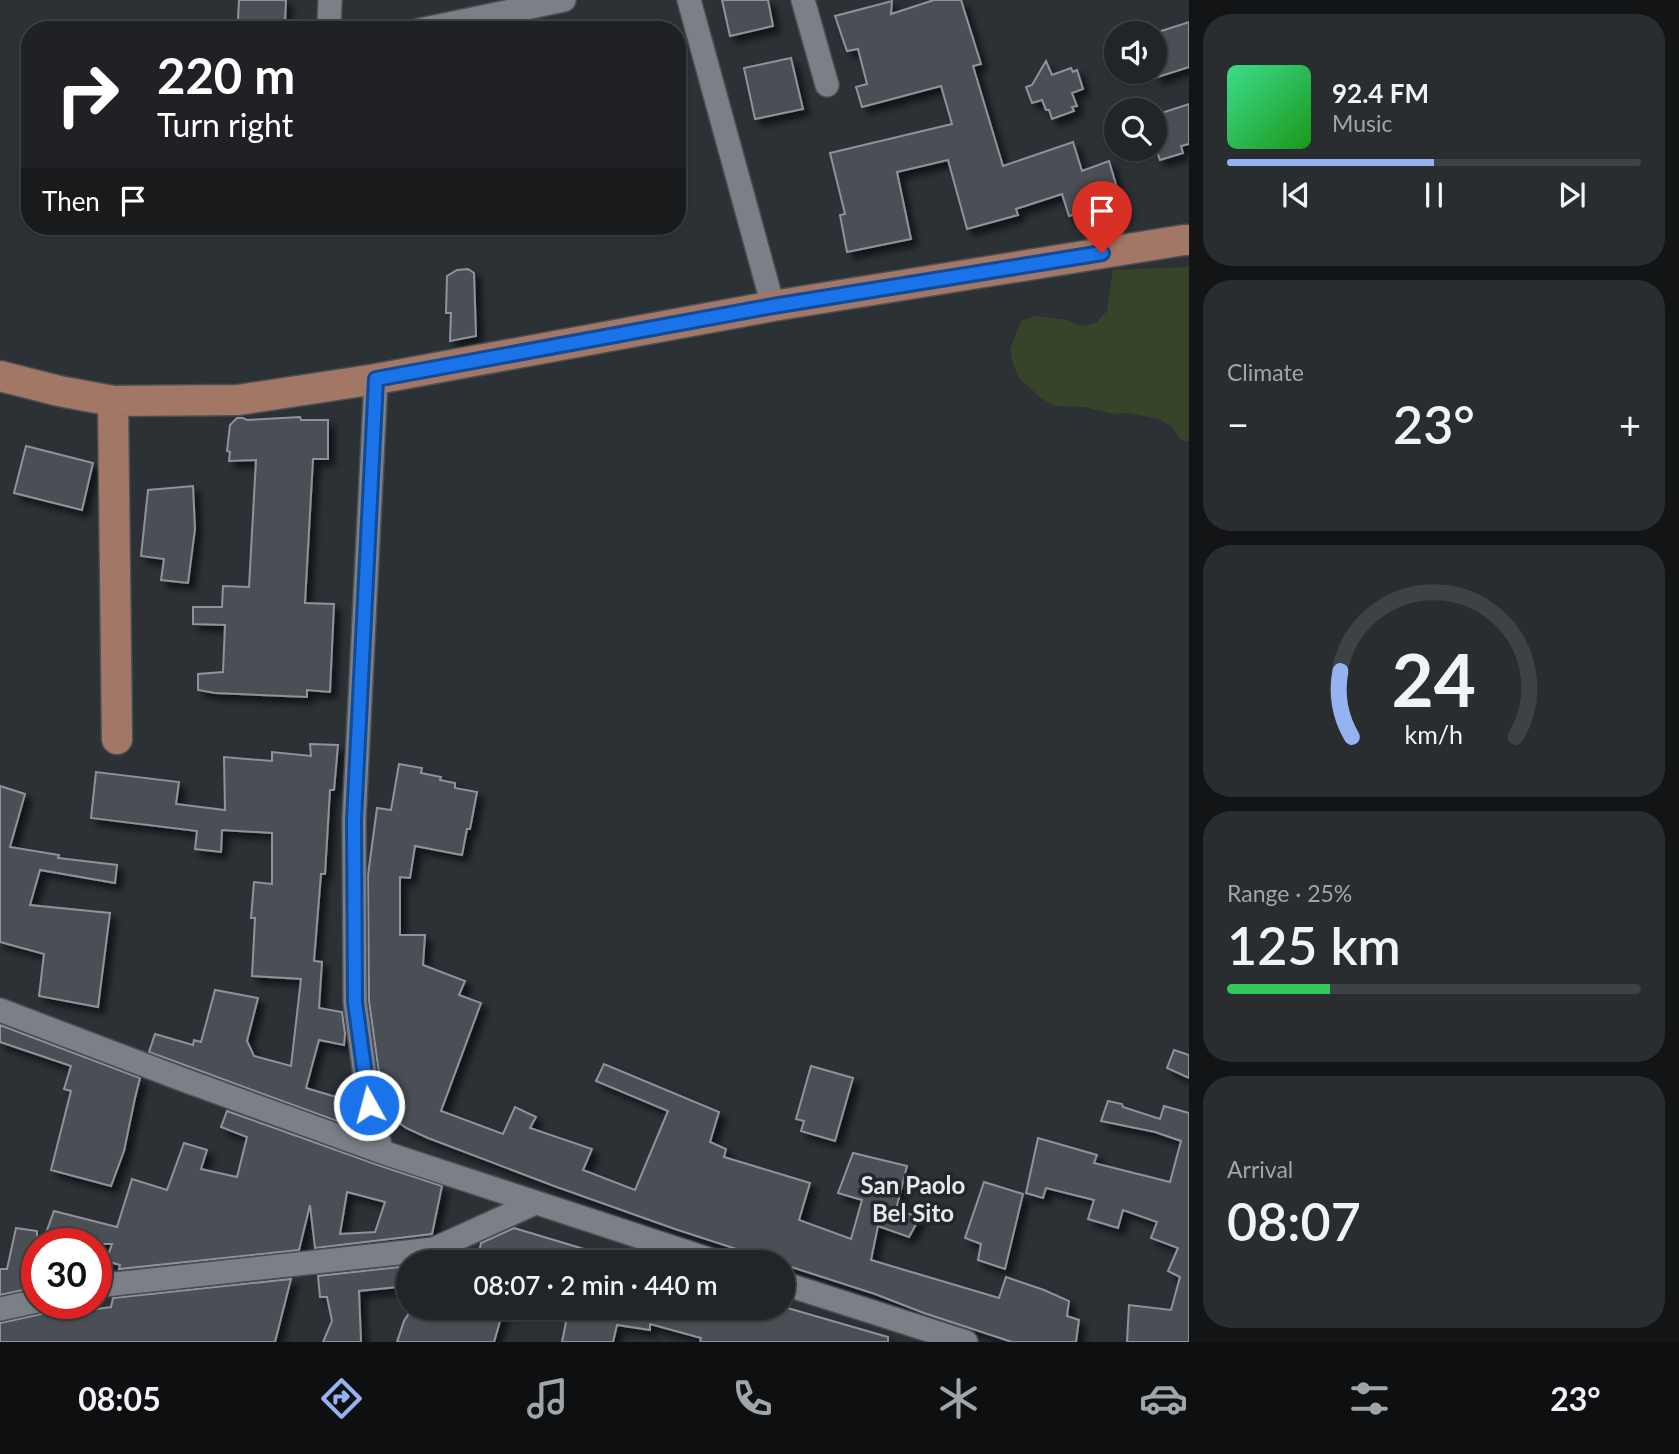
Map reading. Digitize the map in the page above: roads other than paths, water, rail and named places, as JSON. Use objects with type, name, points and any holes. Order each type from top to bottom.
[{"type":"main road","points":[[0,376],[113,401],[238,400],[376,379],[773,306],[1187,239]]},
{"type":"main road","points":[[113,401],[117,739]]},
{"type":"street","points":[[329,21],[330,0]]},
{"type":"street","points":[[463,21],[564,0]]},
{"type":"street","points":[[689,0],[773,306]]},
{"type":"street","points":[[803,0],[827,86]]},
{"type":"street","points":[[376,379],[354,820],[355,1002],[369,1105],[382,1152]]},
{"type":"street","points":[[0,1010],[382,1152],[680,1250]]},
{"type":"street","points":[[112,1284],[434,1249],[535,1203]]},
{"type":"street","points":[[795,1287],[966,1342]]},
{"type":"street","points":[[0,1309],[21,1304]]},
{"type":"district","name":"San Paolo Bel Sito","points":[[913,1198]]}]
